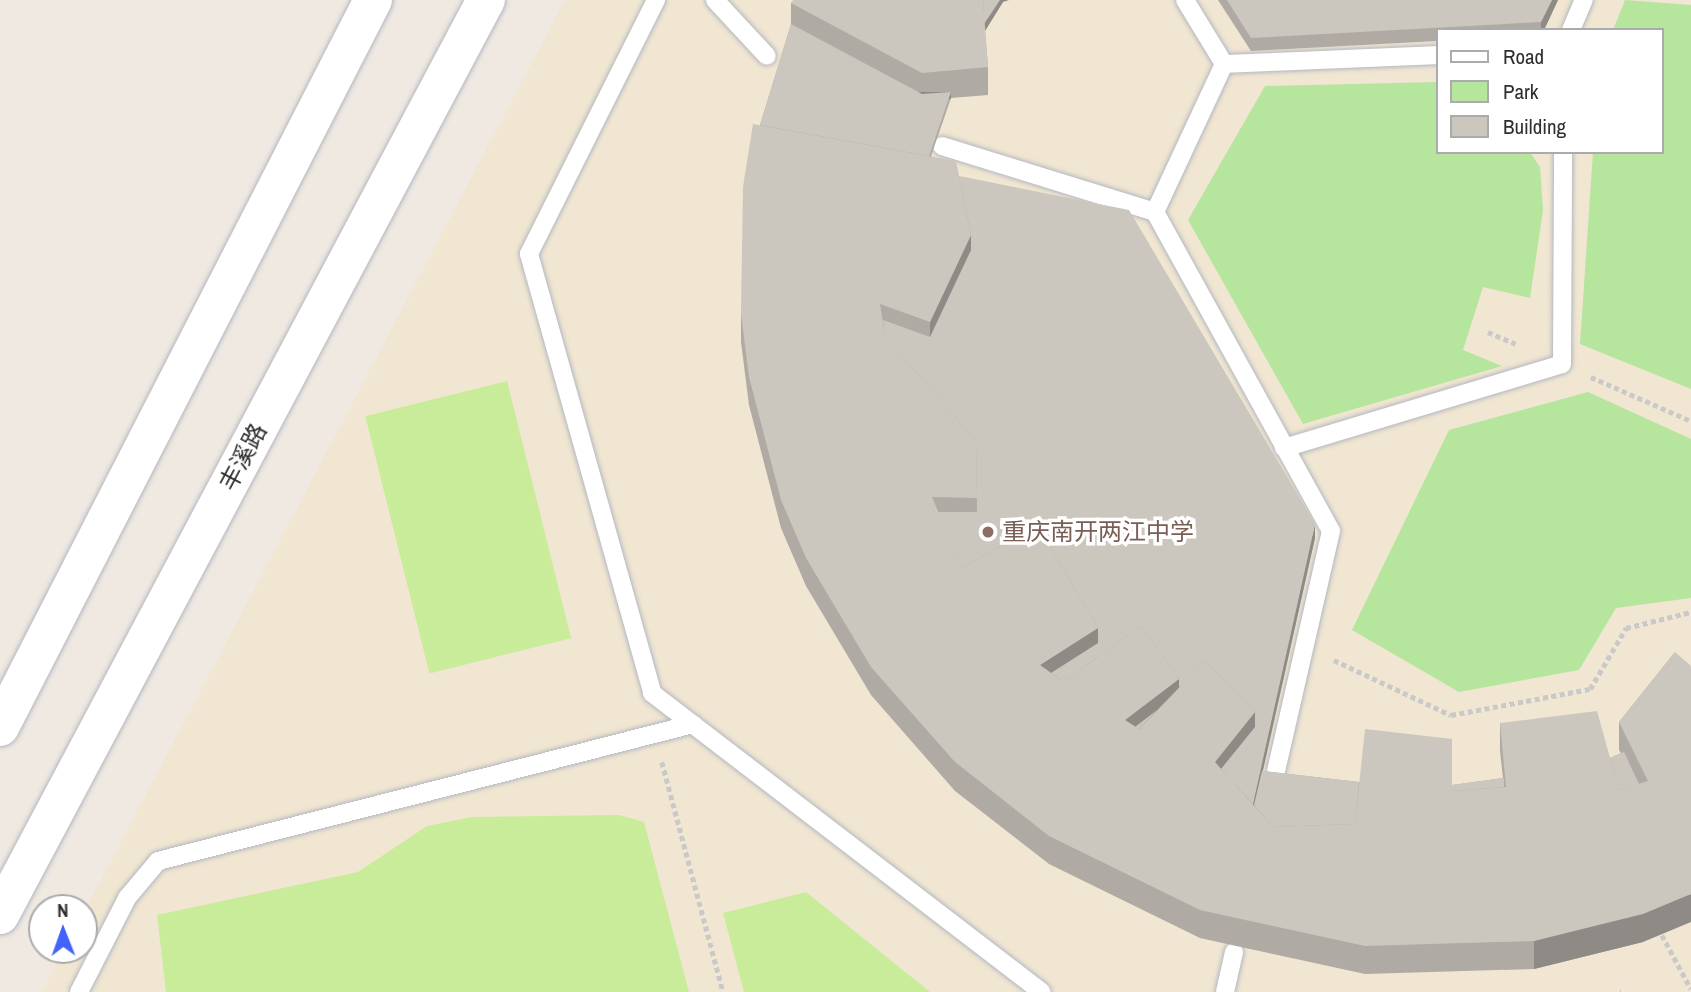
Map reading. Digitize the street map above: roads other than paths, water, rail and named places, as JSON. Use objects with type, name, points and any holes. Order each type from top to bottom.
[{"type":"main road","points":[[0,727],[373,0]]},
{"type":"main road","name":"丰溪路","points":[[0,915],[486,0]]},
{"type":"lane","points":[[656,0],[529,254],[652,693],[1044,990]]},
{"type":"lane","points":[[715,0],[767,56]]},
{"type":"lane","points":[[1185,0],[1224,64]]},
{"type":"lane","points":[[1572,28],[1584,0]]},
{"type":"lane","points":[[1224,64],[1436,55]]},
{"type":"lane","points":[[1156,212],[1224,64]]},
{"type":"lane","points":[[942,146],[1156,212],[1331,531],[1276,771]]},
{"type":"lane","points":[[1284,448],[1562,364],[1563,154]]},
{"type":"lane","points":[[79,992],[127,898],[158,861],[693,724]]},
{"type":"lane","points":[[1225,992],[1234,952]]},
{"type":"place","name":"重庆南开两江中学","points":[[988,532]]}]
